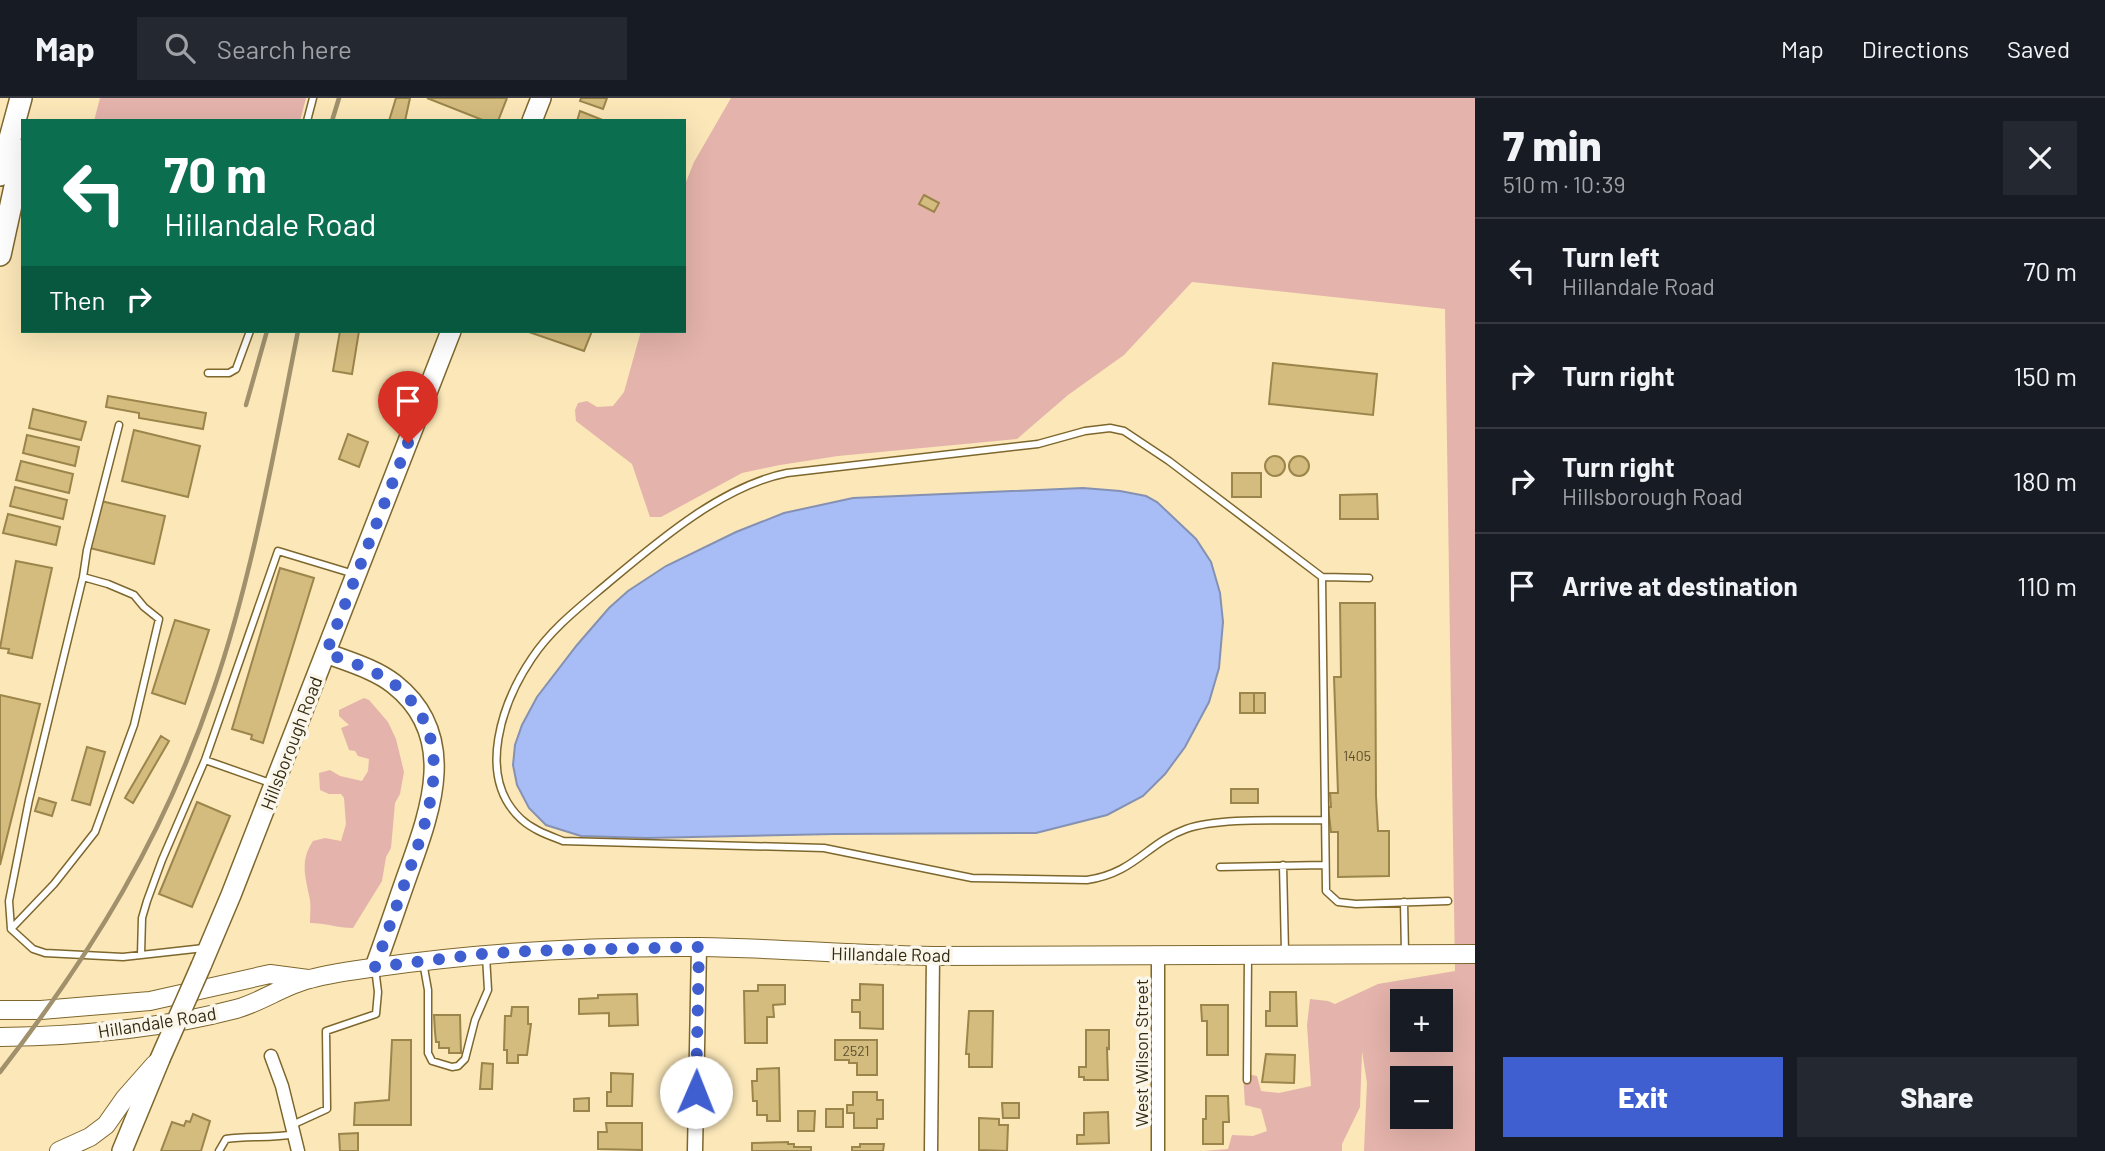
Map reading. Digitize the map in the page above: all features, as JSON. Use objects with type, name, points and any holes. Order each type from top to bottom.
[{"type":"highway","points":[[0,175],[21,98]]},
{"type":"highway","points":[[29,119],[34,98]]},
{"type":"highway","points":[[0,255],[21,159]]},
{"type":"main road","points":[[533,119],[541,98]]},
{"type":"main road","name":"Hillsborough Road","points":[[122,1151],[275,785],[450,333]]},
{"type":"main road","points":[[326,653],[367,669],[400,689],[418,710],[433,749],[435,767],[430,806],[375,967]]},
{"type":"main road","name":"Hillandale Road","points":[[0,1037],[43,1037],[181,1022],[239,1008],[309,979],[375,967],[486,954],[590,948],[699,947],[933,956],[1475,954]]},
{"type":"main road","name":"Hillandale Road","points":[[0,1010],[65,1009],[150,1001],[270,974],[309,979]]},
{"type":"main road","points":[[59,1151],[90,1137],[106,1125],[125,1098],[160,1059]]},
{"type":"street","points":[[695,1151],[699,947]]},
{"type":"street","name":"West Wilson Street","points":[[1158,955],[1158,1151]]},
{"type":"street","points":[[932,1151],[933,956]]},
{"type":"street","points":[[271,1056],[298,1151]]},
{"type":"lane","points":[[308,119],[313,98]]},
{"type":"lane","points":[[208,373],[229,373],[236,369],[249,333]]},
{"type":"lane","points":[[119,425],[86,550],[83,577],[29,800],[9,901],[11,929],[33,949],[45,953],[205,957]]},
{"type":"lane","points":[[1325,820],[1212,823],[1185,829],[1166,839],[1120,872],[1087,880],[972,878],[824,848],[563,841],[532,828],[519,817],[507,800],[498,779],[497,753],[501,724],[511,695],[533,657],[557,627],[679,526],[743,488],[768,477],[1038,444],[1085,431],[1110,428],[1124,431],[1168,461],[1322,577],[1369,578]]},
{"type":"lane","points":[[142,955],[142,918],[147,901],[205,760],[278,551],[356,575]]},
{"type":"lane","points":[[11,929],[54,884],[95,832],[134,725],[159,619],[134,595],[83,577]]},
{"type":"lane","points":[[1322,577],[1326,891],[1338,902],[1448,901]]},
{"type":"lane","points":[[205,760],[275,785]]},
{"type":"lane","points":[[1283,865],[1285,954]]},
{"type":"lane","points":[[1220,866],[1325,865]]},
{"type":"lane","points":[[1404,902],[1405,954]]},
{"type":"lane","points":[[422,961],[428,990],[428,1053],[432,1061],[444,1066],[458,1066],[466,1059],[475,1020],[488,990],[486,954]]},
{"type":"lane","points":[[1247,1080],[1248,954]]},
{"type":"lane","points":[[219,1151],[226,1139],[275,1139],[327,1109],[326,1031],[376,1014],[378,992],[375,967]]},
{"type":"shaded area","points":[[100,98],[306,98],[301,119],[95,119]]},
{"type":"shaded area","points":[[731,98],[1475,98],[1475,1151],[1364,1151],[1367,1083],[1362,1051],[1360,1107],[1342,1144],[1342,1151],[1204,1151],[1228,1149],[1232,1135],[1253,1136],[1267,1131],[1261,1109],[1245,1105],[1243,1073],[1257,1076],[1261,1091],[1279,1093],[1311,1086],[1307,1025],[1310,999],[1335,1004],[1378,984],[1455,971],[1445,309],[1192,282],[1124,355],[1068,395],[1017,439],[838,456],[742,473],[661,517],[650,517],[632,464],[576,421],[575,410],[578,403],[587,401],[597,407],[613,406],[624,392],[640,333],[686,333],[686,182],[694,162]]},
{"type":"shaded area","points":[[364,698],[369,700],[388,722],[396,739],[404,772],[400,794],[395,803],[391,848],[386,857],[382,881],[353,928],[310,923],[306,856],[313,841],[325,838],[341,841],[346,824],[344,798],[341,794],[329,794],[320,790],[319,773],[330,770],[340,776],[362,781],[368,771],[369,759],[349,750],[341,728],[349,725],[339,716],[339,710]]},
{"type":"water","points":[[1083,488],[1120,491],[1146,496],[1157,502],[1196,539],[1211,562],[1220,593],[1223,622],[1219,668],[1209,702],[1185,747],[1165,774],[1143,796],[1107,815],[1036,833],[647,838],[581,836],[546,825],[529,808],[517,785],[513,765],[515,745],[522,725],[537,697],[609,608],[628,591],[666,566],[736,532],[784,513],[853,498]]},
{"type":"building","points":[[396,98],[410,98],[405,119],[390,119]]},
{"type":"building","points":[[427,98],[507,98],[499,119],[480,119]]},
{"type":"building","points":[[581,98],[607,98],[603,109],[580,101]]},
{"type":"building","points":[[580,111],[600,119],[578,119]]},
{"type":"building","points":[[924,195],[939,203],[934,212],[919,204]]},
{"type":"building","points":[[340,333],[359,333],[352,374],[333,371]]},
{"type":"building","points":[[532,333],[591,333],[584,351]]},
{"type":"building","points":[[1273,363],[1377,374],[1373,415],[1269,404]]},
{"type":"building","points":[[108,396],[206,413],[203,429],[139,418],[139,413],[106,407]]},
{"type":"building","points":[[33,409],[86,422],[81,440],[29,428]]},
{"type":"building","points":[[134,430],[200,446],[188,497],[122,481]]},
{"type":"building","points":[[348,434],[368,442],[359,467],[339,459]]},
{"type":"building","points":[[27,435],[79,447],[75,466],[23,453]]},
{"type":"building","points":[[1275,456],[1282,459],[1285,466],[1282,473],[1275,476],[1268,473],[1265,466],[1268,459]]},
{"type":"building","points":[[1299,456],[1306,459],[1309,466],[1306,473],[1299,476],[1292,473],[1289,466],[1292,459]]},
{"type":"building","points":[[21,461],[73,474],[69,493],[16,480]]},
{"type":"building","points":[[1232,473],[1261,473],[1261,497],[1232,497]]},
{"type":"building","points":[[15,487],[67,500],[63,519],[10,506]]},
{"type":"building","points":[[1377,494],[1378,519],[1340,519],[1340,495]]},
{"type":"building","points":[[101,501],[165,516],[154,564],[90,548]]},
{"type":"building","points":[[8,514],[60,527],[56,545],[3,533]]},
{"type":"building","points":[[16,561],[52,568],[32,658],[8,653],[9,649],[0,648]]},
{"type":"building","points":[[280,568],[314,578],[263,743],[251,739],[252,735],[232,729]]},
{"type":"building","points":[[1340,603],[1375,603],[1376,796],[1378,831],[1389,831],[1389,876],[1338,877],[1338,832],[1331,832],[1328,807],[1331,807],[1330,793],[1338,793],[1334,677],[1341,677]]},
{"type":"building","points":[[175,620],[209,630],[185,704],[152,693]]},
{"type":"building","points":[[1240,693],[1254,693],[1254,713],[1240,713]]},
{"type":"building","points":[[1254,693],[1265,693],[1265,713],[1254,713]]},
{"type":"building","points":[[0,695],[40,704],[0,865]]},
{"type":"building","points":[[161,736],[169,741],[133,803],[125,798]]},
{"type":"building","points":[[87,747],[105,752],[90,805],[72,800]]},
{"type":"building","points":[[1231,789],[1258,789],[1258,803],[1231,803]]},
{"type":"building","points":[[39,798],[56,803],[52,816],[35,811]]},
{"type":"building","points":[[197,802],[230,816],[192,907],[159,894]]},
{"type":"building","points":[[860,984],[883,985],[883,1029],[860,1028],[860,1012],[852,1012],[852,1000],[860,1000]]},
{"type":"building","points":[[758,985],[785,985],[785,1004],[773,1005],[774,1017],[767,1017],[767,1043],[745,1043],[744,991],[758,991]]},
{"type":"building","points":[[1270,992],[1296,992],[1297,1026],[1266,1026],[1266,1011],[1270,1011]]},
{"type":"building","points":[[637,994],[638,1025],[609,1026],[609,1013],[579,1014],[579,999],[598,998],[598,995]]},
{"type":"building","points":[[1201,1005],[1228,1005],[1228,1055],[1207,1055],[1207,1021],[1202,1021]]},
{"type":"building","points":[[512,1007],[528,1007],[528,1024],[531,1024],[527,1055],[518,1055],[518,1063],[507,1063],[507,1050],[504,1050],[505,1016],[511,1016]]},
{"type":"building","points":[[969,1011],[993,1011],[992,1067],[969,1067],[969,1054],[966,1054]]},
{"type":"building","points":[[434,1015],[460,1015],[461,1053],[449,1053],[449,1048],[439,1048]]},
{"type":"building","points":[[1086,1030],[1109,1030],[1108,1080],[1084,1080],[1084,1077],[1079,1077],[1079,1067],[1086,1067]]},
{"type":"building","points":[[392,1040],[411,1040],[411,1125],[354,1125],[355,1103],[389,1100]]},
{"type":"building","points":[[835,1040],[877,1040],[877,1075],[857,1075],[857,1063],[835,1060]]},
{"type":"building","points":[[1266,1054],[1295,1055],[1294,1083],[1262,1082]]},
{"type":"building","points":[[482,1063],[493,1064],[492,1089],[480,1089]]},
{"type":"building","points":[[779,1068],[780,1121],[767,1121],[767,1115],[757,1115],[752,1081],[757,1081],[757,1069]]},
{"type":"building","points":[[611,1073],[633,1074],[632,1106],[607,1106],[607,1092],[611,1092]]},
{"type":"building","points":[[853,1092],[877,1092],[877,1100],[883,1100],[883,1119],[877,1119],[877,1128],[854,1128],[854,1113],[847,1113],[847,1105],[853,1105]]},
{"type":"building","points":[[1206,1096],[1228,1096],[1229,1122],[1223,1122],[1223,1144],[1203,1144]]},
{"type":"building","points":[[589,1098],[589,1111],[574,1111],[574,1099]]},
{"type":"building","points":[[1002,1103],[1019,1103],[1019,1118],[1003,1118]]},
{"type":"building","points":[[826,1109],[843,1109],[843,1127],[826,1127]]},
{"type":"building","points":[[798,1111],[815,1111],[814,1131],[798,1131]]},
{"type":"building","points":[[1108,1112],[1109,1143],[1077,1144],[1077,1135],[1084,1135],[1084,1113]]},
{"type":"building","points":[[193,1114],[210,1121],[201,1151],[161,1151],[172,1122],[184,1126],[186,1121],[190,1122]]},
{"type":"building","points":[[979,1118],[999,1119],[999,1125],[1008,1125],[1007,1151],[979,1150]]},
{"type":"building","points":[[606,1123],[642,1123],[642,1150],[598,1149],[598,1132],[607,1132]]},
{"type":"building","points":[[358,1133],[358,1151],[340,1151],[339,1134]]},
{"type":"building","points":[[752,1143],[794,1144],[794,1147],[811,1147],[811,1151],[752,1151]]},
{"type":"building","points":[[860,1144],[884,1144],[883,1151],[852,1151],[852,1147],[860,1147]]},
{"type":"railway","points":[[333,119],[339,98]]},
{"type":"railway","points":[[246,405],[266,333]]},
{"type":"railway","points":[[0,1072],[66,982],[123,891],[149,844],[194,744],[240,603],[298,333]]},
{"type":"route","points":[[408,443],[326,653],[367,669],[400,689],[418,710],[433,749],[435,767],[430,806],[375,967],[528,951],[699,947],[696,1092]]}]
